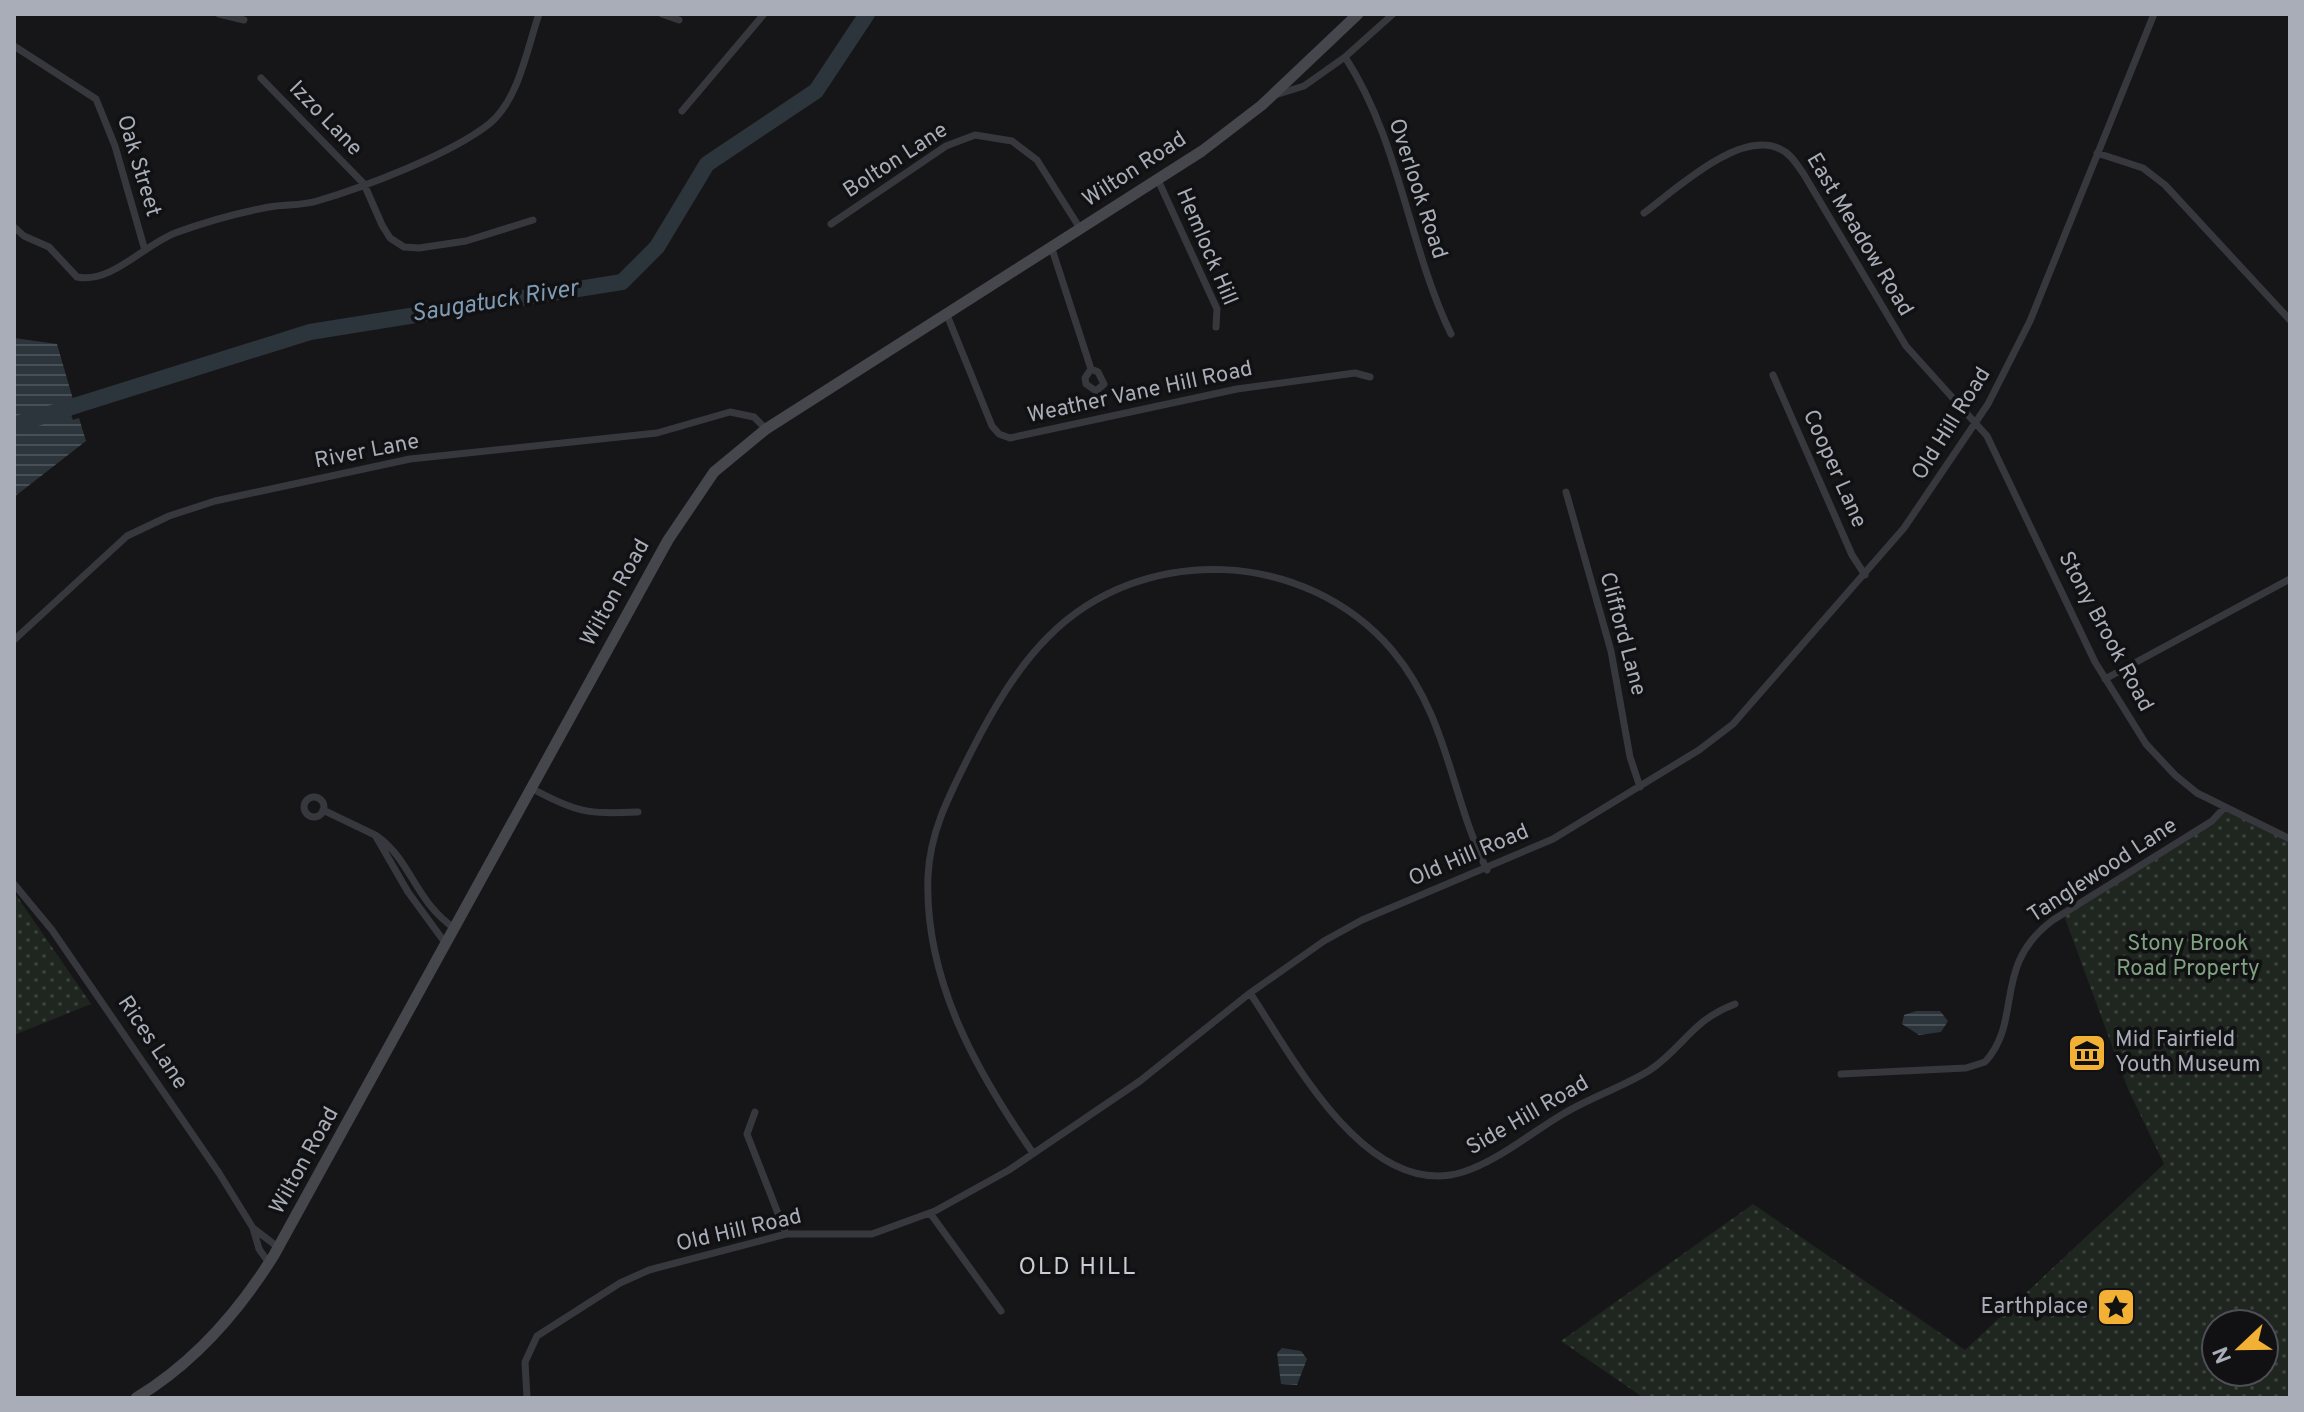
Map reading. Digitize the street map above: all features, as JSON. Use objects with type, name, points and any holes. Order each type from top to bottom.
[{"type":"main road","name":"Wilton Road","points":[[138,1397],[175,1371],[210,1338],[247,1297],[279,1248],[690,502],[724,462],[766,429],[1158,180],[1272,96],[1358,14]]},
{"type":"street","points":[[219,14],[244,20]]},
{"type":"street","points":[[14,227],[24,236],[49,247],[77,277],[86,279],[102,275],[144,247],[214,220],[268,207],[316,201],[364,184],[470,136],[495,118],[510,95],[539,14]]},
{"type":"street","points":[[662,14],[679,20]]},
{"type":"street","points":[[682,111],[764,14]]},
{"type":"street","points":[[1272,96],[1304,86],[1345,57],[1393,14]]},
{"type":"street","name":"Old Hill Road","points":[[527,1398],[526,1356],[544,1330],[634,1276],[786,1234],[872,1234],[930,1213],[996,1178],[1033,1153],[1163,1064],[1250,993],[1348,927],[1487,870],[1553,839],[1640,787],[1733,724],[1865,575],[1923,503],[1976,424],[2022,337],[2154,14]]},
{"type":"street","name":"Oak Street","points":[[14,46],[96,99],[105,116],[144,247]]},
{"type":"street","name":"Overlook Road","points":[[1345,57],[1370,102],[1416,233],[1427,280],[1451,334]]},
{"type":"street","name":"Izzo Lane","points":[[261,78],[364,184]]},
{"type":"street","name":"Bolton Lane","points":[[831,224],[946,146],[975,135],[1012,141],[1037,160],[1081,230]]},
{"type":"street","name":"East Meadow Road","points":[[1644,213],[1694,173],[1722,158],[1762,146],[1783,150],[1803,173],[1906,346],[1976,424]]},
{"type":"street","points":[[2097,153],[2143,168],[2165,185],[2290,320]]},
{"type":"street","name":"Hemlock Hill","points":[[1158,180],[1217,309],[1216,327]]},
{"type":"street","points":[[364,184],[390,238],[404,247],[419,248],[466,241],[533,220]]},
{"type":"street","points":[[1052,249],[1091,369]]},
{"type":"street","name":"Weather Vane Hill Road","points":[[947,315],[992,426],[999,434],[1010,438],[1250,387],[1355,373],[1370,377]]},
{"type":"street","name":"Cooper Lane","points":[[1773,375],[1852,555],[1865,575]]},
{"type":"street","name":"River Lane","points":[[14,640],[127,536],[169,516],[205,504],[397,462],[657,433],[730,412],[754,417],[766,429]]},
{"type":"street","name":"Stony Brook Road","points":[[1976,424],[1987,436],[2105,679],[2135,728],[2164,765],[2185,784],[2224,808],[2290,839]]},
{"type":"street","name":"Clifford Lane","points":[[1566,492],[1608,638],[1630,757],[1640,787]]},
{"type":"street","points":[[1033,1153],[987,1084],[954,1012],[931,934],[930,857],[947,800],[986,723],[1021,668],[1049,636],[1099,599],[1151,578],[1216,568],[1275,576],[1319,592],[1348,609],[1392,650],[1417,685],[1446,745],[1465,821],[1487,870]]},
{"type":"street","points":[[2105,679],[2290,579]]},
{"type":"street","points":[[531,788],[569,808],[588,814],[638,812]]},
{"type":"street","name":"Tanglewood Lane","points":[[1841,1074],[1966,1068],[1985,1062],[2000,1033],[2016,963],[2030,940],[2053,920],[2212,821],[2224,808]]},
{"type":"street","points":[[323,810],[375,835],[394,851],[434,914],[454,928]]},
{"type":"street","points":[[375,835],[397,876],[446,944]]},
{"type":"street","name":"Rices Lane","points":[[14,884],[52,930],[127,1036],[253,1228],[259,1249],[269,1263]]},
{"type":"street","name":"Side Hill Road","points":[[1250,993],[1313,1087],[1352,1134],[1392,1164],[1436,1176],[1470,1169],[1573,1108],[1649,1070],[1705,1017],[1735,1004]]},
{"type":"street","points":[[755,1112],[747,1134],[786,1234]]},
{"type":"street","points":[[930,1213],[1001,1311]]},
{"type":"street","name":"Rices Lane","points":[[253,1228],[279,1248]]},
{"type":"green space","name":"Stony Brook Road Property","points":[[2226,811],[2290,838],[2290,1398],[1644,1398],[1561,1341],[1753,1204],[1965,1350],[2164,1164],[2128,1089],[2063,913]]},
{"type":"green space","points":[[14,892],[91,1004],[14,1035]]},
{"type":"shaded area","points":[[14,338],[57,344],[77,413],[71,415],[73,420],[79,418],[86,441],[14,497]]},
{"type":"shaded area","points":[[1916,1011],[1940,1011],[1948,1021],[1941,1032],[1919,1035],[1902,1024],[1904,1015]]},
{"type":"shaded area","points":[[1282,1348],[1301,1351],[1307,1359],[1297,1385],[1281,1384],[1277,1353]]},
{"type":"waterway","name":"Saugatuck River","points":[[14,425],[310,332],[622,282],[657,247],[707,164],[816,91],[867,14]]},
{"type":"place","name":"Mid Fairfield Youth Museum","points":[[2087,1053]]},
{"type":"place","name":"Earthplace","points":[[2116,1307]]},
{"type":"district","name":"OLD HILL","points":[[1078,1268]]}]
